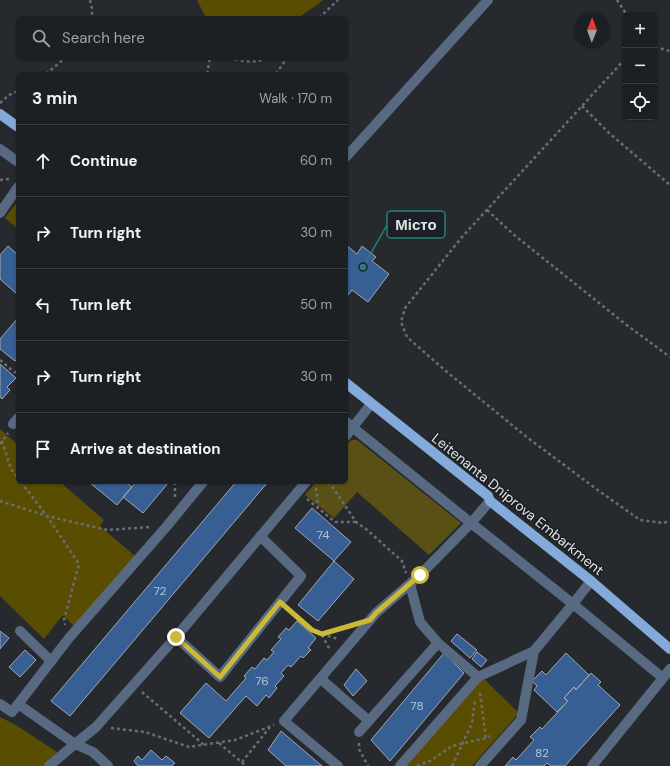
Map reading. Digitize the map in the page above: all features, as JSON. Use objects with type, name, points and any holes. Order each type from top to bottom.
[{"type":"main road","points":[[0,114],[16,126]]},
{"type":"main road","name":"Leitenanta Dniprova Embarkment","points":[[348,385],[488,496],[490,501],[591,582],[670,649]]},
{"type":"street","points":[[348,155],[488,0]]},
{"type":"street","points":[[0,149],[16,161]]},
{"type":"street","points":[[0,213],[16,190]]},
{"type":"street","points":[[371,404],[350,425],[663,678]]},
{"type":"street","points":[[0,704],[12,712],[68,638],[167,526],[200,484]]},
{"type":"street","points":[[49,766],[96,727],[176,637],[304,484]]},
{"type":"street","points":[[338,766],[284,721],[376,613],[420,575],[471,523],[490,501]]},
{"type":"street","points":[[176,637],[220,677],[301,576],[260,536]]},
{"type":"street","points":[[400,766],[478,677],[534,651],[591,582]]},
{"type":"street","points":[[410,584],[420,622],[438,642],[478,677]]},
{"type":"street","points":[[20,631],[51,661]]},
{"type":"street","points":[[360,732],[438,642]]},
{"type":"street","points":[[480,766],[521,720],[534,651]]},
{"type":"street","points":[[592,766],[670,669]]},
{"type":"street","points":[[321,678],[369,721]]},
{"type":"street","points":[[18,704],[75,744],[93,752],[108,766]]},
{"type":"path","points":[[90,0],[92,16]]},
{"type":"path","points":[[321,16],[338,0]]},
{"type":"path","points":[[617,0],[625,12]]},
{"type":"path","points":[[658,48],[670,51]]},
{"type":"path","points":[[48,72],[63,60]]},
{"type":"path","points":[[207,72],[210,60]]},
{"type":"path","points":[[237,60],[245,62],[262,60]]},
{"type":"path","points":[[277,72],[286,60]]},
{"type":"path","points":[[622,61],[487,210],[443,261],[405,308],[401,322],[407,337],[447,372],[528,438],[595,488],[640,520],[664,523],[670,520]]},
{"type":"path","points":[[0,103],[9,95],[16,93]]},
{"type":"path","points":[[582,106],[610,133],[670,185]]},
{"type":"path","points":[[487,210],[512,234],[624,323],[670,357]]},
{"type":"path","points":[[0,360],[16,372]]},
{"type":"path","points":[[2,442],[11,469],[16,475]]},
{"type":"path","points":[[23,484],[47,516],[79,564],[64,620],[68,638]]},
{"type":"path","points":[[315,484],[318,508]]},
{"type":"path","points":[[330,484],[356,522],[402,561],[410,584]]},
{"type":"path","points":[[298,492],[335,522],[356,522]]},
{"type":"path","points":[[0,501],[47,516],[108,530],[167,526]]},
{"type":"path","points":[[280,602],[312,630],[351,642]]},
{"type":"path","points":[[322,634],[370,620]]},
{"type":"path","points":[[322,634],[336,661]]},
{"type":"path","points":[[478,677],[488,757]]},
{"type":"path","points":[[452,766],[472,722],[478,677]]},
{"type":"path","points":[[133,685],[204,745]]},
{"type":"path","points":[[96,727],[145,732],[190,748],[235,740],[284,721]]},
{"type":"path","points":[[242,762],[271,726]]},
{"type":"path","points":[[360,732],[359,749],[368,766]]},
{"type":"path","points":[[417,766],[430,761],[452,746],[486,738],[493,734]]},
{"type":"path","points":[[219,743],[246,766]]},
{"type":"shaded area","points":[[197,0],[323,0],[301,16],[205,16]]},
{"type":"shaded area","points":[[16,204],[16,227],[5,218]]},
{"type":"shaded area","points":[[0,429],[16,443],[16,484],[62,484],[104,520],[100,526],[135,556],[75,627],[63,615],[44,639],[0,596]]},
{"type":"shaded area","points":[[352,440],[357,440],[461,523],[429,555],[357,492],[334,518],[305,495],[314,484],[348,484],[348,443]]},
{"type":"shaded area","points":[[483,678],[519,713],[472,766],[406,766]]},
{"type":"shaded area","points":[[0,717],[16,725],[60,754],[50,766],[0,766]]},
{"type":"building","points":[[8,246],[16,253],[16,293],[0,279],[0,255]]},
{"type":"building","points":[[362,246],[376,257],[372,261],[389,274],[368,302],[352,290],[348,295],[348,247],[357,254]]},
{"type":"building","points":[[16,320],[15,361],[0,349],[0,339]]},
{"type":"building","points":[[0,364],[16,378],[7,387],[10,390],[2,399],[0,397]]},
{"type":"building","points":[[91,484],[128,484],[132,487],[117,505]]},
{"type":"building","points":[[134,484],[167,484],[143,513],[123,497]]},
{"type":"building","points":[[234,484],[266,484],[70,716],[51,701]]},
{"type":"building","points":[[312,508],[351,542],[334,561],[295,528]]},
{"type":"building","points":[[334,561],[354,579],[318,621],[298,605]]},
{"type":"building","points":[[297,621],[316,638],[308,648],[311,650],[303,658],[301,656],[291,667],[288,665],[281,673],[284,676],[275,686],[277,688],[269,698],[266,695],[257,706],[246,696],[209,738],[180,713],[206,683],[226,701],[246,678],[244,676],[252,667],[255,669],[264,658],[267,660],[274,652],[271,650],[281,639],[278,637],[286,628],[289,630]]},
{"type":"building","points":[[0,631],[9,638],[0,649]]},
{"type":"building","points":[[457,634],[477,650],[470,658],[451,641]]},
{"type":"building","points":[[25,650],[36,660],[20,677],[9,667]]},
{"type":"building","points":[[477,652],[487,660],[481,667],[472,659]]},
{"type":"building","points":[[444,653],[464,673],[390,761],[371,740]]},
{"type":"building","points":[[566,653],[589,675],[576,690],[574,687],[564,698],[568,701],[557,712],[534,690],[537,686],[532,681],[542,671],[546,675]]},
{"type":"building","points":[[356,669],[367,681],[353,696],[344,685]]},
{"type":"building","points":[[591,673],[601,682],[598,685],[620,705],[565,766],[551,766],[547,763],[544,766],[505,766],[513,757],[516,760],[534,740],[530,737],[540,727],[542,729],[568,701],[564,698],[574,687],[576,690]]},
{"type":"building","points":[[281,731],[322,766],[286,766],[268,750]]},
{"type":"building","points":[[151,750],[162,760],[166,756],[175,763],[172,766],[138,766],[134,761],[138,756],[142,760]]},
{"type":"place","name":"Місто","points":[[363,267]]},
{"type":"route","points":[[176,637],[220,677],[280,602],[312,630],[322,634],[370,620],[420,575]]}]
